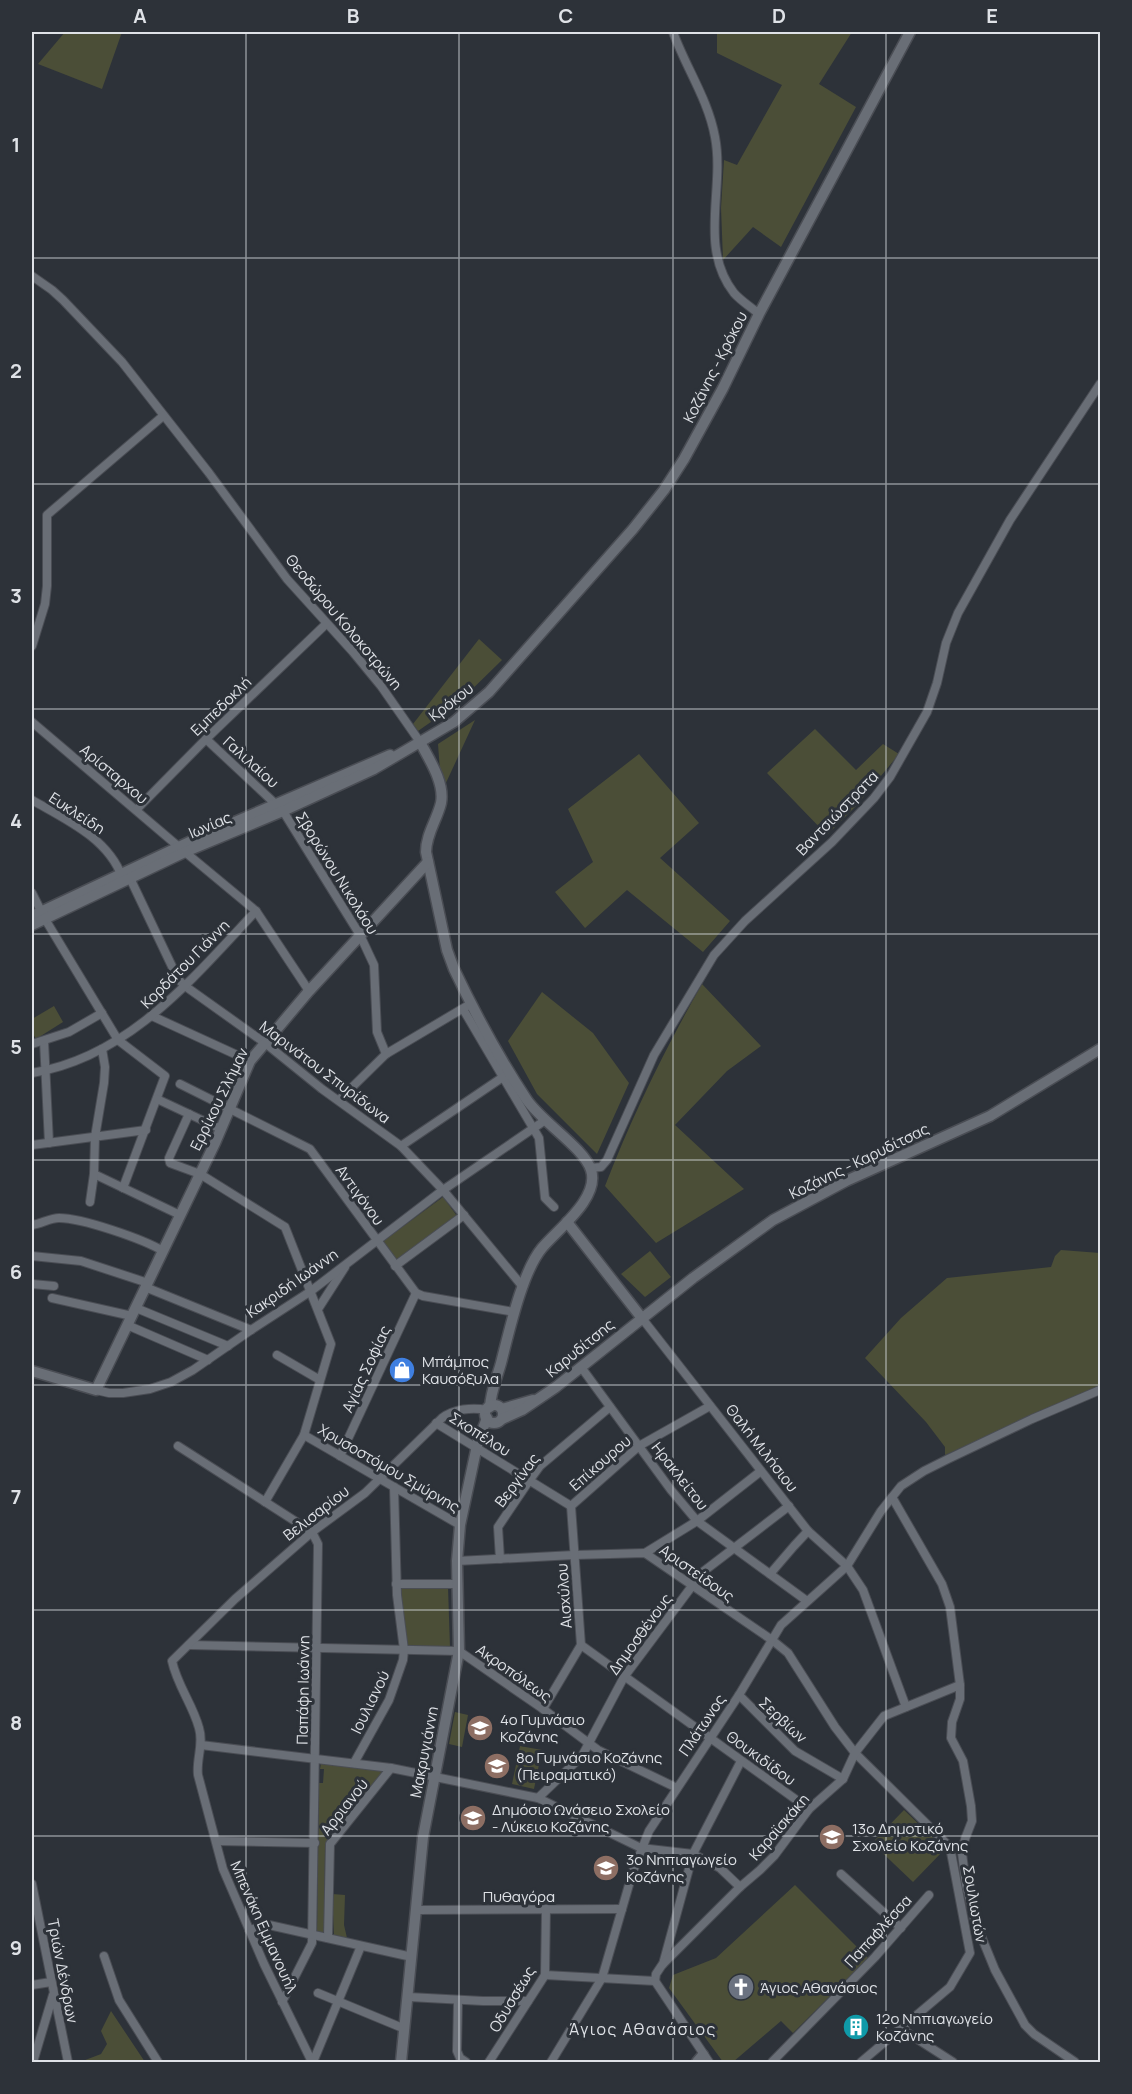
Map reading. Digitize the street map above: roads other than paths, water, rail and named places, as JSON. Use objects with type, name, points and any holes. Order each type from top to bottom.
[{"type":"street","points":[[673,32],[708,108],[716,139],[715,244],[721,267],[735,293],[759,314]]},
{"type":"street","name":"Κοζάνης - Κρόκου","points":[[498,681],[609,558],[663,490],[707,418],[759,314],[910,32]]},
{"type":"street","name":"Θεοδώρου Κολοκοτρώνη","points":[[32,276],[52,290],[93,329],[139,383],[209,473],[286,579],[381,686],[420,742],[434,769],[441,802],[427,840],[428,862],[450,960],[468,1006],[527,1100],[544,1121],[575,1148],[590,1168]]},
{"type":"street","name":"Βαντσιώστρατα","points":[[590,1168],[601,1167],[607,1160],[654,1055],[714,955],[745,921],[841,832],[891,777],[927,712],[937,683],[948,637],[974,584],[1010,520],[1101,384]]},
{"type":"street","points":[[32,646],[45,604],[47,586],[46,515],[163,416]]},
{"type":"street","name":"Εμπεδοκλή","points":[[136,810],[326,624]]},
{"type":"street","name":"Κρόκου","points":[[420,742],[463,715],[498,681]]},
{"type":"street","name":"Αρίσταρχου","points":[[32,722],[256,911],[309,991]]},
{"type":"street","name":"Γαλιλαίου","points":[[206,739],[280,807]]},
{"type":"street","name":"Ιωνίας","points":[[32,925],[39,915],[280,807],[371,762],[399,753],[420,742]]},
{"type":"street","name":"Ευκλείδη","points":[[32,800],[93,838],[104,848],[125,876]]},
{"type":"street","name":"Σβορώνου Νικολάου","points":[[280,807],[360,935],[374,965],[377,1032],[386,1054]]},
{"type":"street","name":"Ερρίκου Σλήμαν","points":[[96,1390],[200,1174],[250,1061],[309,991],[428,862]]},
{"type":"street","name":"Μαρινάτου Σπυρίδωνα","points":[[125,876],[178,979],[401,1146],[443,1190],[523,1287]]},
{"type":"street","points":[[32,892],[39,915],[118,1040],[165,1076],[123,1188]]},
{"type":"street","name":"Κορδάτου Γιάννη","points":[[32,1073],[71,1063],[118,1040],[152,1016],[185,986],[256,911]]},
{"type":"street","points":[[339,1100],[386,1054],[468,1006],[503,1077],[539,1138],[545,1198],[554,1207]]},
{"type":"street","points":[[32,1044],[69,1032],[102,1013]]},
{"type":"street","points":[[152,1016],[250,1061]]},
{"type":"street","points":[[44,1041],[49,1143]]},
{"type":"street","points":[[90,1202],[94,1174],[95,1137],[104,1083],[105,1067],[102,1048]]},
{"type":"street","name":"Κοζάνης - Καρυδίτσας","points":[[641,1317],[759,1230],[790,1210],[886,1162],[990,1116],[1101,1049]]},
{"type":"street","points":[[401,1146],[503,1077]]},
{"type":"street","name":"Αντιγόνου","points":[[180,1084],[310,1149],[416,1293]]},
{"type":"street","points":[[157,1099],[220,1129]]},
{"type":"street","points":[[189,1114],[169,1160],[170,1163],[200,1174],[285,1227],[331,1344],[304,1435],[265,1502]]},
{"type":"street","name":"Κακριδή Ιωάννη","points":[[32,1371],[96,1390],[123,1393],[150,1389],[171,1382],[311,1291],[443,1190],[544,1121]]},
{"type":"street","points":[[32,1145],[146,1130]]},
{"type":"street","points":[[567,1222],[590,1189],[592,1178],[590,1168]]},
{"type":"street","points":[[94,1174],[180,1215]]},
{"type":"street","points":[[395,1266],[464,1215]]},
{"type":"street","points":[[32,1225],[56,1217],[69,1219],[138,1239],[163,1251]]},
{"type":"street","name":"Θαλή Μιλήσιου","points":[[567,1222],[808,1531],[847,1566],[863,1590],[906,1707]]},
{"type":"street","name":"Μακρυγιάννη","points":[[401,2062],[423,1837],[459,1651],[457,1561],[460,1525],[478,1441],[494,1413],[500,1366],[514,1312],[539,1252],[567,1222]]},
{"type":"street","points":[[32,1256],[81,1262],[147,1285],[251,1330]]},
{"type":"street","points":[[318,1309],[349,1261]]},
{"type":"street","points":[[32,1284],[54,1286]]},
{"type":"street","points":[[416,1293],[514,1312]]},
{"type":"street","name":"Αγίας Σοφίας","points":[[340,1456],[416,1293]]},
{"type":"street","points":[[52,1298],[132,1316],[228,1346]]},
{"type":"street","points":[[132,1316],[208,1360]]},
{"type":"street","name":"Καρυδίτσης","points":[[494,1413],[525,1401],[536,1400],[581,1367],[641,1317]]},
{"type":"street","points":[[278,1355],[320,1380]]},
{"type":"street","name":"Ηρακλείτου","points":[[581,1367],[697,1521],[807,1601]]},
{"type":"street","name":"Πλάτωνος","points":[[551,2062],[602,1978],[641,1848],[649,1831],[787,1618],[847,1566],[881,1511],[901,1486],[924,1471],[1032,1419],[1101,1390]]},
{"type":"street","name":"Επίκουρου","points":[[571,1506],[639,1446],[710,1406]]},
{"type":"street","name":"Βεργίνας","points":[[500,1559],[498,1527],[529,1481],[540,1466],[610,1407]]},
{"type":"street","name":"Βελισαρίου","points":[[172,1661],[235,1599],[312,1532],[380,1479],[448,1413],[461,1410],[494,1413]]},
{"type":"street","name":"Σκοπέλου","points":[[436,1423],[571,1506]]},
{"type":"street","name":"Χρυσοστόμου Σμύρνης","points":[[304,1435],[460,1525]]},
{"type":"street","points":[[178,1446],[312,1532]]},
{"type":"street","points":[[645,1553],[697,1521],[761,1471]]},
{"type":"street","points":[[394,1487],[396,1584],[404,1650]]},
{"type":"street","points":[[892,1497],[946,1592],[953,1626],[960,1699],[952,1722],[951,1738],[963,1761],[971,1806],[972,1821],[962,1853],[966,1885],[975,1921],[995,1970],[1025,2025],[1039,2038],[1075,2062]]},
{"type":"street","name":"Αισχύλου","points":[[543,1709],[581,1645],[571,1506]]},
{"type":"street","name":"Δημοσθένους","points":[[538,1798],[582,1756],[624,1677],[691,1586],[704,1571],[789,1506]]},
{"type":"street","points":[[770,1574],[808,1531]]},
{"type":"street","name":"Παπάφη Ιωάννη","points":[[282,2002],[312,1943],[319,1551],[312,1532]]},
{"type":"street","name":"Αριστείδους","points":[[457,1561],[645,1553],[788,1653],[835,1727],[855,1753]]},
{"type":"street","points":[[396,1584],[458,1584]]},
{"type":"street","name":"Θουκιδίδου","points":[[581,1645],[809,1809]]},
{"type":"street","points":[[189,1646],[459,1651]]},
{"type":"street","name":"Ιουλιανού","points":[[354,1763],[392,1693],[404,1650]]},
{"type":"street","name":"Ακροπόλεως","points":[[459,1651],[588,1743],[614,1759],[677,1788]]},
{"type":"street","name":"Μπενάκη Εμμανουήλ","points":[[172,1661],[200,1730],[198,1776],[223,1869],[282,2002],[313,2062]]},
{"type":"street","name":"Καραϊσκάκη","points":[[655,1981],[656,1974],[662,1965],[774,1856],[809,1809],[843,1779],[855,1753],[884,1716],[960,1685]]},
{"type":"street","name":"Σερβίων","points":[[739,1695],[795,1751],[843,1779]]},
{"type":"street","points":[[201,1745],[392,1768],[538,1798],[641,1848],[693,1854],[720,1868],[740,1887]]},
{"type":"street","name":"Σουλιωτών","points":[[855,1753],[950,1847],[970,1950],[950,1987],[900,2028]]},
{"type":"street","points":[[662,1965],[693,1854],[741,1761]]},
{"type":"street","name":"Αρριανού","points":[[328,1938],[330,1844],[392,1768]]},
{"type":"street","points":[[950,1847],[965,1839]]},
{"type":"street","points":[[216,1841],[315,1844]]},
{"type":"street","points":[[841,1874],[901,1928]]},
{"type":"street","name":"Τριών Δένδρων","points":[[32,1884],[38,1937],[51,1982],[68,2062]]},
{"type":"street","name":"Παπαφλέσσα","points":[[772,2062],[901,1928],[929,1895]]},
{"type":"street","name":"Οδυσσέως","points":[[489,2062],[545,1975],[546,1909]]},
{"type":"street","name":"Πυθαγόρα","points":[[417,1910],[622,1909]]},
{"type":"street","points":[[249,1930],[269,1925],[412,1958]]},
{"type":"street","points":[[671,1932],[682,1945]]},
{"type":"street","points":[[313,2062],[362,1946]]},
{"type":"street","points":[[104,1956],[119,2000],[158,2062]]},
{"type":"street","points":[[545,1975],[655,1981],[703,2060]]},
{"type":"street","points":[[32,1985],[51,1982]]},
{"type":"street","points":[[33,2062],[53,1992]]},
{"type":"street","points":[[318,1993],[405,2029]]},
{"type":"street","points":[[409,1998],[528,2001]]},
{"type":"street","points":[[458,2000],[457,2050],[460,2058],[466,2062]]},
{"type":"street","points":[[861,2062],[900,2028],[953,2062]]},
{"type":"place","name":"Μπάμπος Καυσόξυλα","points":[[402,1370]]},
{"type":"place","name":"4ο Γυμνάσιο Κοζάνης","points":[[480,1728]]},
{"type":"place","name":"8ο Γυμνάσιο Κοζάνης (Πειραματικό)","points":[[497,1766]]},
{"type":"place","name":"Δημόσιο Ωνάσειο Σχολείο - Λύκειο Κοζάνης","points":[[473,1818]]},
{"type":"place","name":"13ο Δημοτικό Σχολείο Κοζάνης","points":[[832,1837]]},
{"type":"place","name":"3ο Νηπιαγωγείο Κοζάνης","points":[[606,1868]]},
{"type":"place","name":"Άγιος Αθανάσιος","points":[[741,1987]]},
{"type":"place","name":"12ο Νηπιαγωγείο Κοζάνης","points":[[856,2027]]},
{"type":"district","name":"Άγιος Αθανάσιος","points":[[643,2029]]}]
